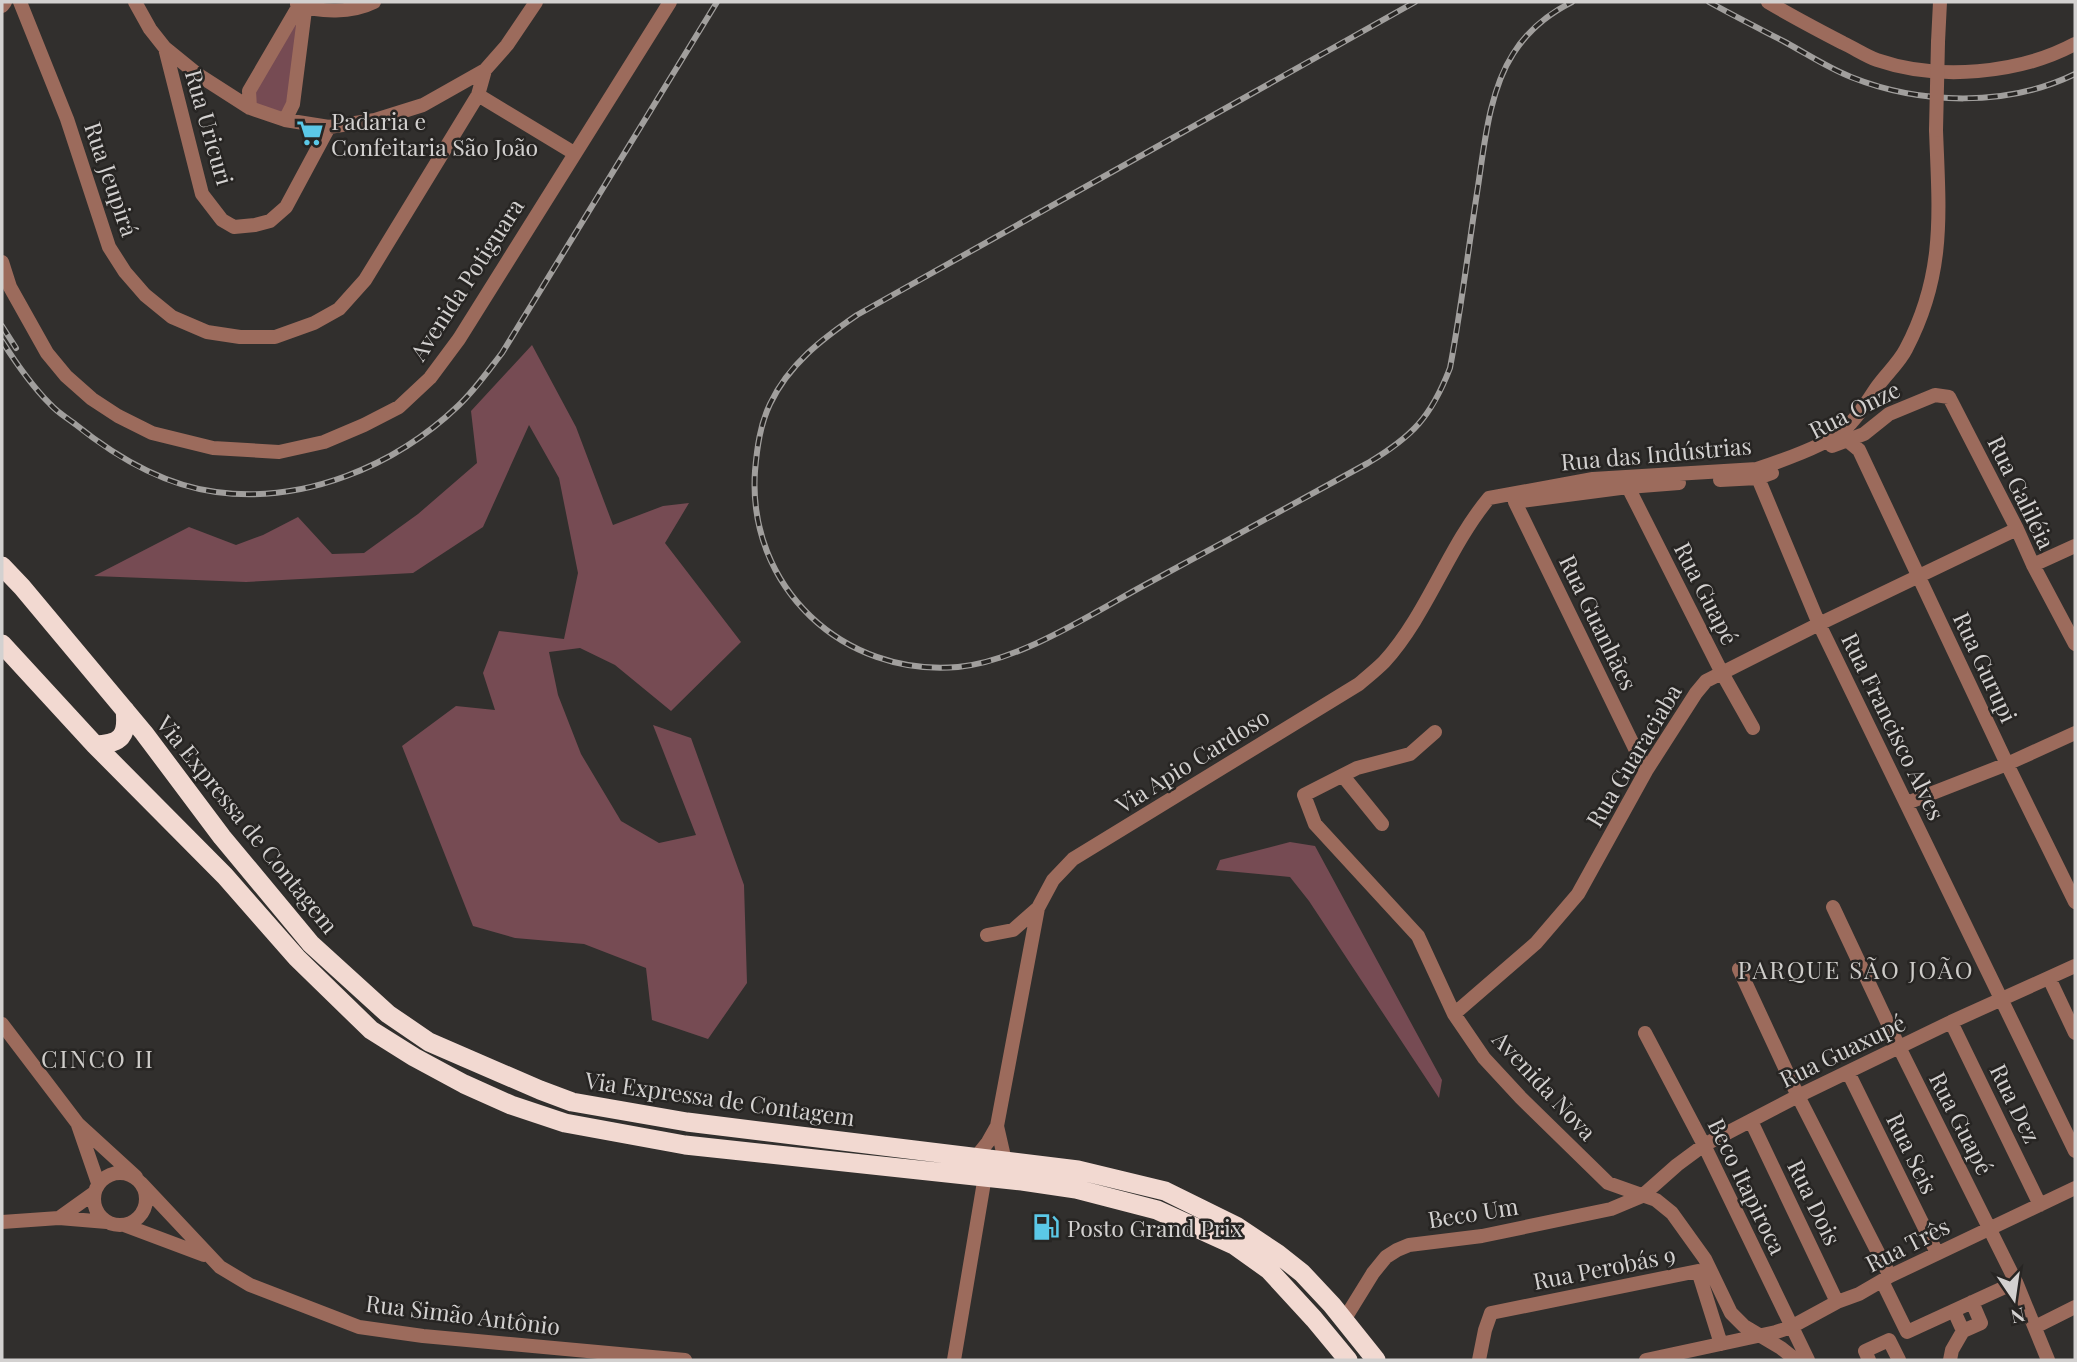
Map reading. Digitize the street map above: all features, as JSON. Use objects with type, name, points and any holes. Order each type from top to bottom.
[{"type":"highway","name":"Via Expressa de Contagem","points":[[2,566],[125,710],[222,837],[311,944],[388,1014],[429,1042],[572,1102],[687,1122],[1078,1170],[1165,1191],[1236,1226],[1302,1273],[1349,1325],[1376,1360]]},
{"type":"highway","name":"Via Expressa de Contagem","points":[[2,644],[94,745],[225,876],[298,958],[371,1030],[464,1084],[511,1105],[565,1123],[685,1145],[985,1176],[1076,1189],[1157,1210],[1234,1245],[1269,1270],[1348,1360]]},
{"type":"highway","points":[[94,745],[106,745],[121,737],[127,726],[125,710]]},
{"type":"street","name":"Rua Jeupirá","points":[[20,2],[67,119],[109,247],[125,272],[145,295],[172,317],[207,332],[240,337],[275,337],[313,323],[339,309],[365,280],[478,95],[485,70],[507,45],[536,2]]},
{"type":"street","points":[[135,2],[150,29],[165,48],[197,75],[250,108],[285,120],[329,127],[375,120],[423,105],[485,70]]},
{"type":"street","points":[[300,3],[343,10],[374,2]]},
{"type":"street","name":"Avenida Potiguara","points":[[2,262],[10,288],[47,353],[66,376],[92,399],[118,416],[152,433],[213,448],[279,452],[324,442],[399,407],[430,378],[459,340],[670,2]]},
{"type":"street","points":[[1768,2],[1801,22],[1875,59],[1910,68],[1974,72],[2006,68],[2054,55],[2075,44]]},
{"type":"street","name":"Rua das Indústrias","points":[[1514,497],[1593,479],[1628,482],[1757,473],[1780,461],[1845,436],[1876,388],[1905,352],[1924,311],[1934,271],[1939,229],[1936,130],[1940,2]]},
{"type":"street","points":[[250,108],[249,91],[300,3]]},
{"type":"street","points":[[285,120],[293,104],[300,3]]},
{"type":"street","name":"Rua Uricuri","points":[[165,48],[202,194],[222,220],[234,227],[256,226],[270,221],[286,206],[329,127]]},
{"type":"street","points":[[478,95],[574,153]]},
{"type":"street","name":"Rua Onze","points":[[1845,436],[1864,434],[1889,414],[1935,395],[1949,397]]},
{"type":"street","name":"Rua Galiléia","points":[[1949,397],[2075,644]]},
{"type":"street","points":[[1859,450],[1864,434],[1867,404]]},
{"type":"street","name":"Rua Gurupi","points":[[1845,436],[1859,450],[2075,902]]},
{"type":"street","name":"Rua Francisco Alves","points":[[1757,473],[1819,624],[2075,1151]]},
{"type":"street","name":"Rua Guapé","points":[[1628,482],[1722,673],[1753,728]]},
{"type":"street","name":"Via Apio Cardoso","points":[[976,1157],[997,1126],[1038,908],[1054,880],[1073,859],[1359,684],[1384,663],[1432,589],[1465,528],[1489,498],[1514,497]]},
{"type":"street","name":"Rua Guanhães","points":[[1514,497],[1646,772]]},
{"type":"street","name":"Rua Guaraciaba","points":[[1454,1014],[1535,943],[1578,894],[1646,772],[1706,681],[2017,529]]},
{"type":"street","points":[[2033,565],[2075,546]]},
{"type":"street","points":[[1382,824],[1343,776],[1357,768],[1410,754],[1435,732]]},
{"type":"street","points":[[1907,803],[2007,764],[2075,733]]},
{"type":"street","name":"Avenida Nova","points":[[1343,776],[1304,795],[1315,824],[1418,936],[1454,1014],[1484,1058],[1608,1183],[1657,1200],[1672,1213],[1705,1259],[1731,1313],[1744,1326],[1796,1360]]},
{"type":"street","name":"Rua Guapé","points":[[1833,907],[1899,1048],[2016,1282],[2035,1327],[2044,1359]]},
{"type":"street","points":[[987,935],[1013,929],[1038,908]]},
{"type":"street","name":"Rua Guaxupé","points":[[1643,1196],[1703,1145],[1798,1096],[2075,965]]},
{"type":"street","points":[[1739,969],[1886,1279],[1907,1332]]},
{"type":"street","points":[[2049,978],[2075,1033]]},
{"type":"street","name":"Rua Dez","points":[[1951,1022],[2039,1205]]},
{"type":"street","name":"Rua Simão Antônio","points":[[2,1024],[78,1124],[139,1180],[209,1257],[250,1285],[359,1326],[431,1337],[685,1360]]},
{"type":"street","name":"Beco Itapiroca","points":[[1645,1033],[1808,1360]]},
{"type":"street","name":"Rua Seis","points":[[1848,1072],[1937,1253]]},
{"type":"street","name":"Rua Dois","points":[[1751,1121],[1838,1302]]},
{"type":"street","name":"Rua Simão Antônio","points":[[78,1124],[96,1188]]},
{"type":"street","name":"Via Apio Cardoso","points":[[997,1126],[1005,1161]]},
{"type":"street","points":[[2,1222],[59,1218],[124,1225],[140,1216],[145,1209],[145,1191],[139,1180],[120,1172],[104,1177],[96,1188],[59,1218]]},
{"type":"street","points":[[954,1360],[985,1176]]},
{"type":"street","points":[[96,1188],[96,1210],[107,1222]]},
{"type":"street","name":"Rua Três","points":[[1646,1360],[1791,1327],[1937,1253],[2075,1188]]},
{"type":"street","name":"Beco Um","points":[[1349,1325],[1373,1273],[1386,1257],[1397,1250],[1409,1245],[1482,1236],[1611,1209],[1643,1196]]},
{"type":"street","name":"Rua Simão Antônio","points":[[124,1225],[209,1257]]},
{"type":"street","name":"Rua Perobás 9","points":[[1479,1360],[1491,1313],[1698,1271],[1721,1345]]},
{"type":"street","points":[[1869,1360],[1865,1351],[2016,1282]]},
{"type":"street","points":[[1950,1360],[1951,1350],[1964,1331],[1981,1323],[1972,1302]]},
{"type":"street","points":[[2035,1327],[2075,1307]]},
{"type":"street","points":[[1954,1311],[1964,1331]]},
{"type":"street","points":[[1889,1340],[1899,1360]]},
{"type":"shaded area","points":[[301,11],[285,118],[252,107],[253,92]]},
{"type":"shaded area","points":[[532,345],[576,427],[613,525],[663,506],[689,503],[665,543],[741,642],[671,711],[615,665],[580,648],[549,652],[558,695],[581,754],[621,821],[659,843],[696,835],[653,725],[691,738],[744,885],[747,983],[708,1039],[652,1020],[646,968],[584,944],[515,938],[473,926],[402,746],[456,706],[495,710],[483,673],[499,631],[564,639],[578,573],[559,478],[529,425],[483,527],[413,573],[246,582],[94,576],[189,527],[236,545],[298,517],[332,554],[364,553],[418,514],[477,463],[471,411]]},
{"type":"shaded area","points":[[1290,842],[1315,846],[1442,1080],[1439,1098],[1309,901],[1290,877],[1216,870],[1220,860]]},
{"type":"railway","points":[[2,341],[43,397],[59,412],[124,458],[177,483],[216,492],[282,492],[315,486],[377,463],[406,446],[458,406],[502,353],[717,2]]},
{"type":"railway","points":[[1415,2],[857,315],[831,333],[797,365],[778,390],[764,420],[755,471],[757,513],[767,552],[785,587],[810,616],[841,640],[877,657],[916,666],[958,667],[1005,656],[1052,636],[1368,463],[1397,444],[1428,412],[1450,368],[1485,140],[1498,86],[1513,54],[1525,37],[1547,17],[1572,2]]},
{"type":"railway","points":[[1709,2],[1842,73],[1906,93],[1935,97],[1993,97],[2049,85],[2075,74]]},
{"type":"railway","points":[[2,326],[16,348]]},
{"type":"place","name":"Padaria e Confeitaria São João","points":[[310,133]]},
{"type":"place","name":"Posto Grand Prix","points":[[1046,1227]]},
{"type":"district","name":"PARQUE SÃO JOÃO","points":[[1856,969]]},
{"type":"district","name":"CINCO II","points":[[98,1058]]}]
